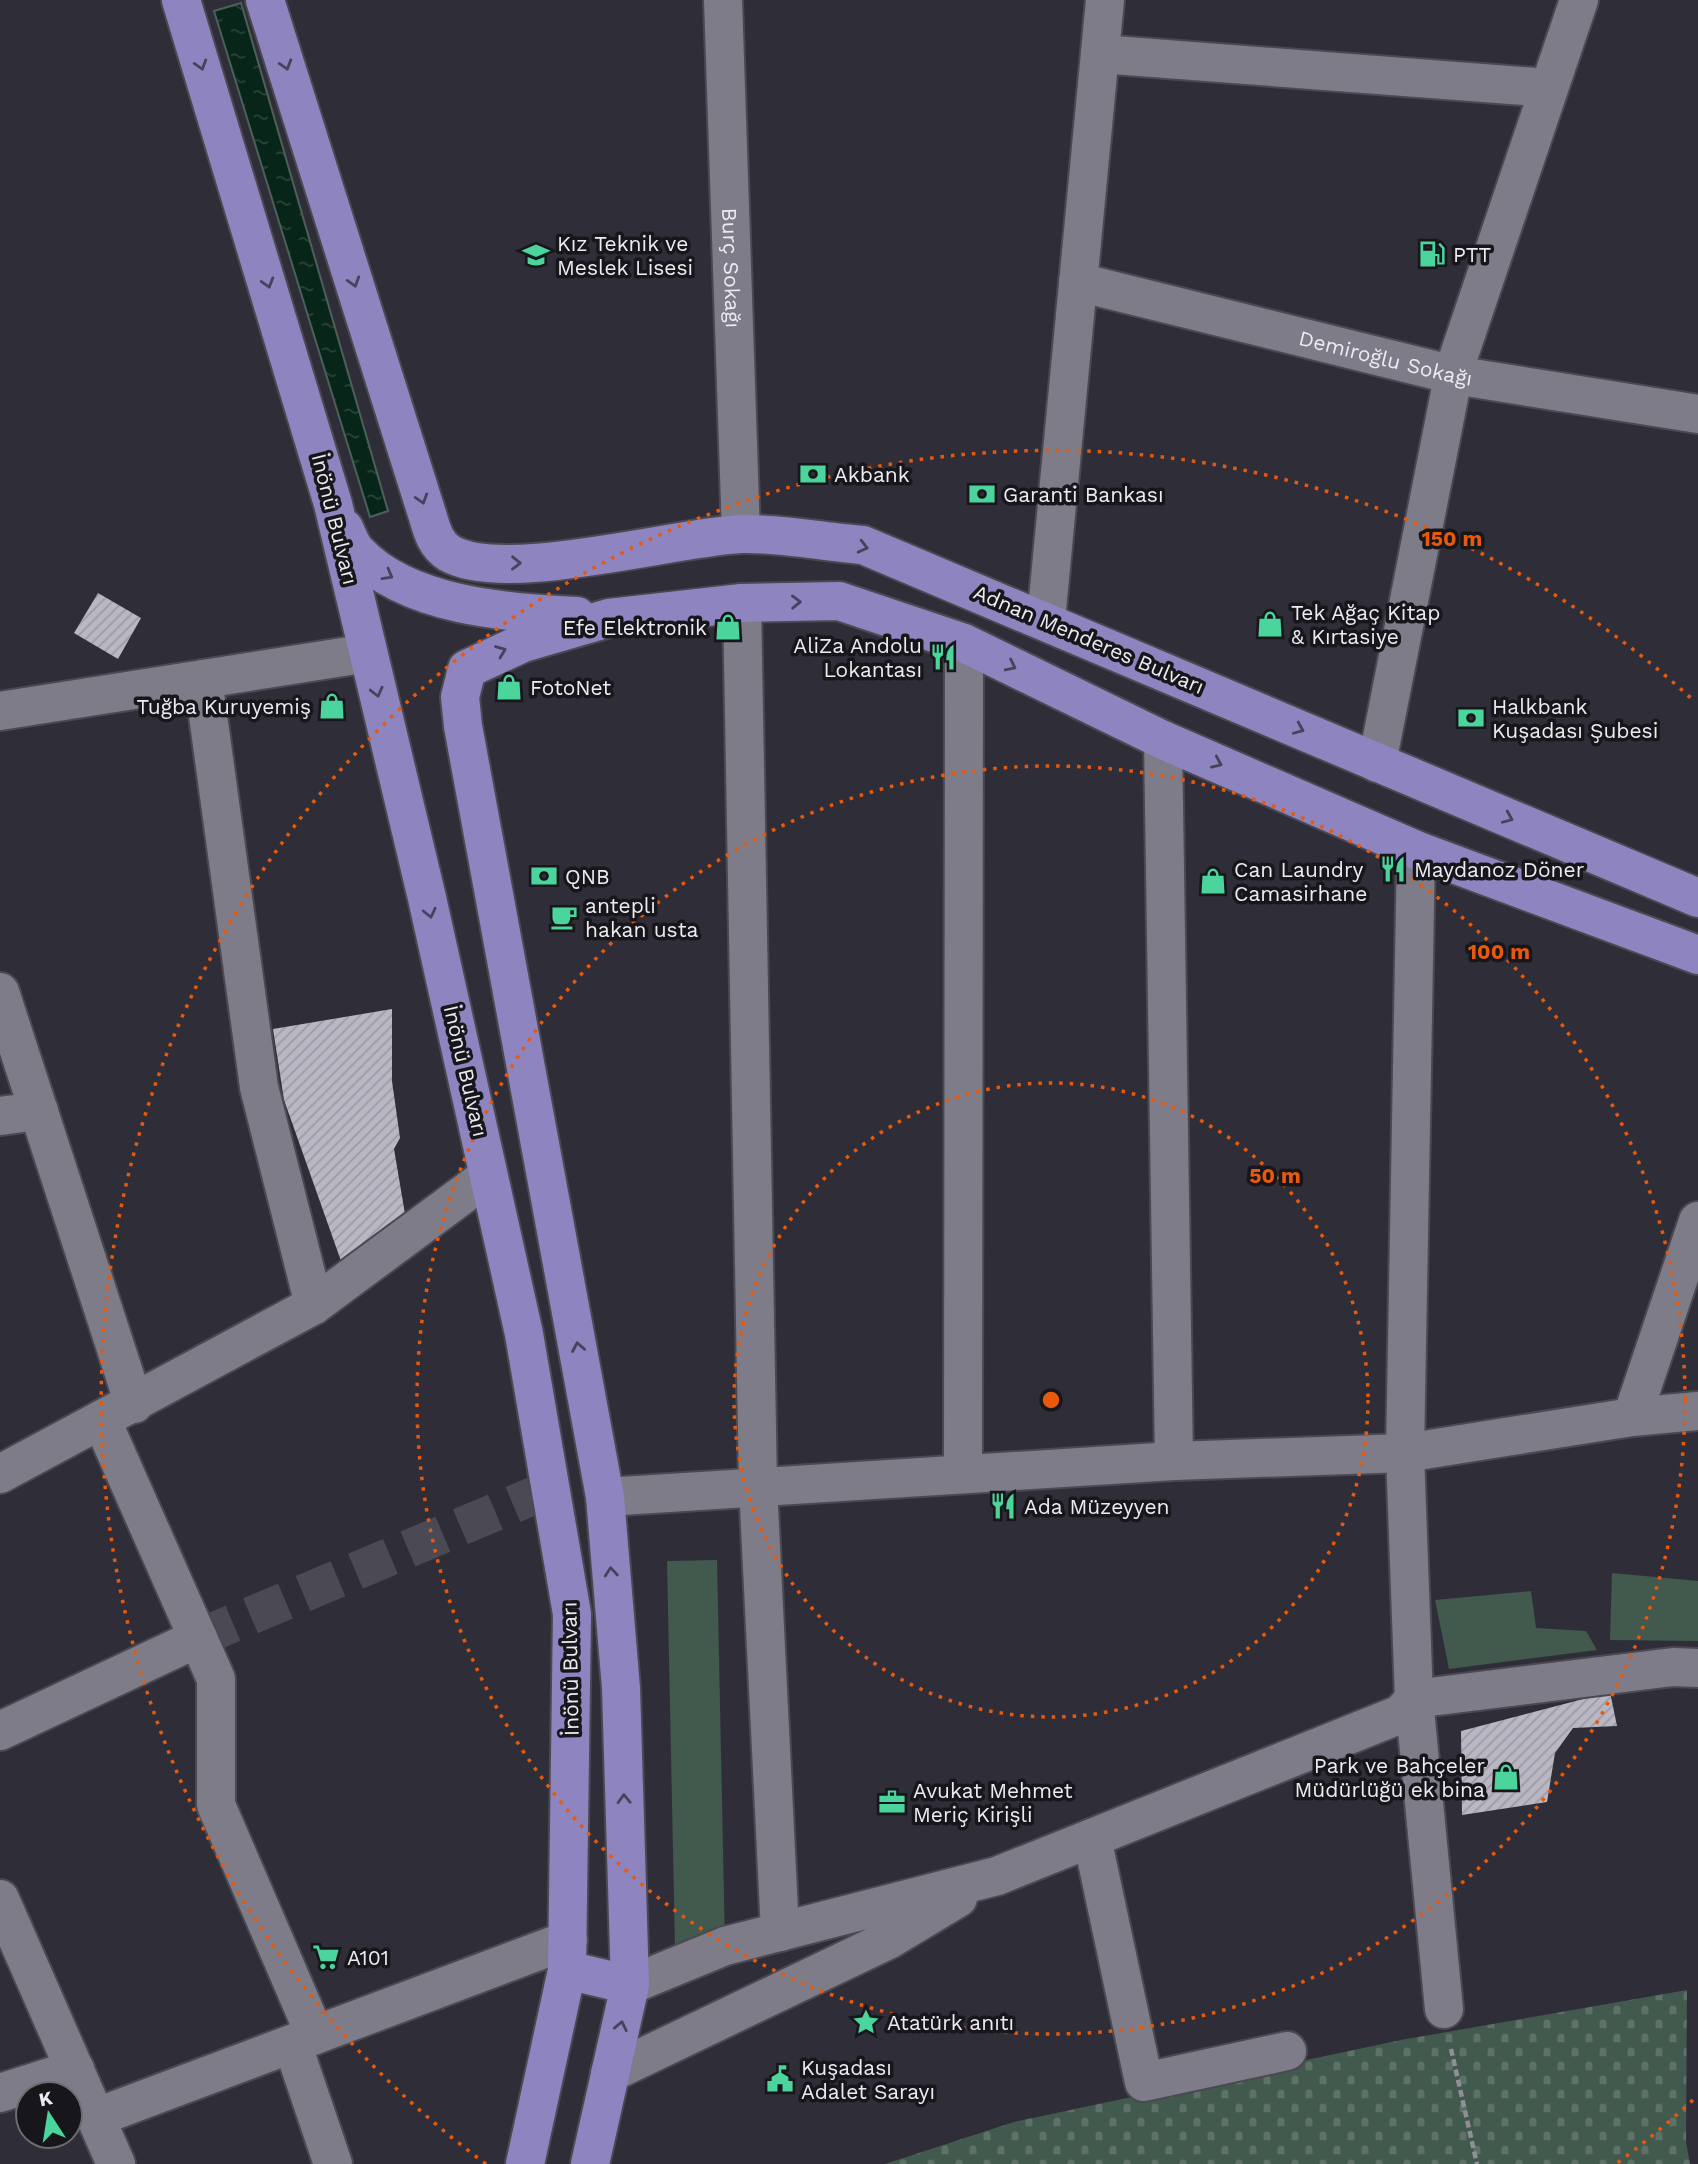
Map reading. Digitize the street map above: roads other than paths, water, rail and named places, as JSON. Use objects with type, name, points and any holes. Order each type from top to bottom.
[{"type":"main road","name":"İnönü Bulvarı","points":[[181,0],[332,505],[368,653],[427,898],[524,1334],[572,1614],[567,1955],[525,2164]]},
{"type":"main road","name":"Adnan Menderes Bulvarı","points":[[265,0],[435,539],[449,553],[479,562],[530,563],[741,534],[863,545],[1046,620],[1698,898]]},
{"type":"main road","points":[[332,505],[355,551],[381,573],[407,585],[482,610],[609,618],[742,603],[839,601],[964,643],[1163,740],[1416,850],[1698,956]]},
{"type":"main road","points":[[590,2164],[630,1985],[621,1688],[605,1497],[460,697],[467,669],[489,656],[609,618]]},
{"type":"main road","points":[[567,1955],[630,1985]]},
{"type":"street","name":"Burç Sokağı","points":[[723,0],[741,534]]},
{"type":"street","points":[[1046,620],[1105,0]]},
{"type":"street","points":[[1377,763],[1454,375],[1579,0]]},
{"type":"street","points":[[1100,54],[1549,89]]},
{"type":"street","name":"Demiroğlu Sokağı","points":[[1078,282],[1454,375],[1698,414]]},
{"type":"street","points":[[742,603],[758,1486],[780,1932]]},
{"type":"street","points":[[963,1474],[964,643]]},
{"type":"street","points":[[0,711],[368,653]]},
{"type":"street","points":[[203,679],[259,1087],[314,1305]]},
{"type":"street","points":[[1163,740],[1174,1461]]},
{"type":"street","points":[[1416,850],[1405,1453],[1414,1699],[1444,2009]]},
{"type":"street","points":[[0,992],[39,1111],[118,1413],[198,1638],[216,1679],[216,1805],[304,2040],[333,2164]]},
{"type":"street","points":[[0,1116],[39,1111]]},
{"type":"street","points":[[0,1474],[118,1413],[314,1305],[488,1176]]},
{"type":"street","points":[[1632,1417],[1698,1221]]},
{"type":"street","points":[[605,1497],[1174,1461],[1405,1453],[1632,1417],[1698,1411]]},
{"type":"street","points":[[0,1731],[198,1638]]},
{"type":"street","points":[[630,1985],[725,1946],[997,1876],[1401,1714],[1414,1699],[1673,1667],[1698,1668]]},
{"type":"street","points":[[1093,1838],[1144,2082],[1287,2052]]},
{"type":"street","points":[[610,2073],[890,1939],[997,1876]]},
{"type":"street","points":[[0,1899],[116,2164]]},
{"type":"street","points":[[97,2117],[304,2040],[567,1955]]},
{"type":"street","points":[[0,2093],[75,2069]]},
{"type":"water","points":[[241,3],[388,511],[370,517],[214,11]]},
{"type":"tunnel","points":[[198,1638],[552,1488]]},
{"type":"place","name":"PTT","points":[[1432,254]]},
{"type":"place","name":"Kız Teknik ve Meslek Lisesi","points":[[536,255]]},
{"type":"place","name":"Akbank","points":[[813,474]]},
{"type":"place","name":"Garanti Bankası","points":[[982,494]]},
{"type":"place","name":"Tek Ağaç Kitap & Kırtasiye","points":[[1270,624]]},
{"type":"place","name":"Efe Elektronik","points":[[728,627]]},
{"type":"place","name":"AliZa Andolu Lokantası","points":[[943,657]]},
{"type":"place","name":"FotoNet","points":[[509,687]]},
{"type":"place","name":"Tuğba Kuruyemiş","points":[[332,706]]},
{"type":"place","name":"Halkbank Kuşadası Şubesi","points":[[1471,718]]},
{"type":"place","name":"Maydanoz Döner","points":[[1393,869]]},
{"type":"place","name":"QNB","points":[[544,876]]},
{"type":"place","name":"Can Laundry Camasirhane","points":[[1213,881]]},
{"type":"place","name":"antepli hakan usta","points":[[564,917]]},
{"type":"place","name":"Ada Müzeyyen","points":[[1003,1506]]},
{"type":"place","name":"Park ve Bahçeler Müdürlüğü ek bina","points":[[1506,1777]]},
{"type":"place","name":"Avukat Mehmet Meriç Kirişli","points":[[892,1802]]},
{"type":"place","name":"A101","points":[[326,1957]]},
{"type":"place","name":"Atatürk anıtı","points":[[866,2022]]},
{"type":"place","name":"Kuşadası Adalet Sarayı","points":[[780,2079]]}]
